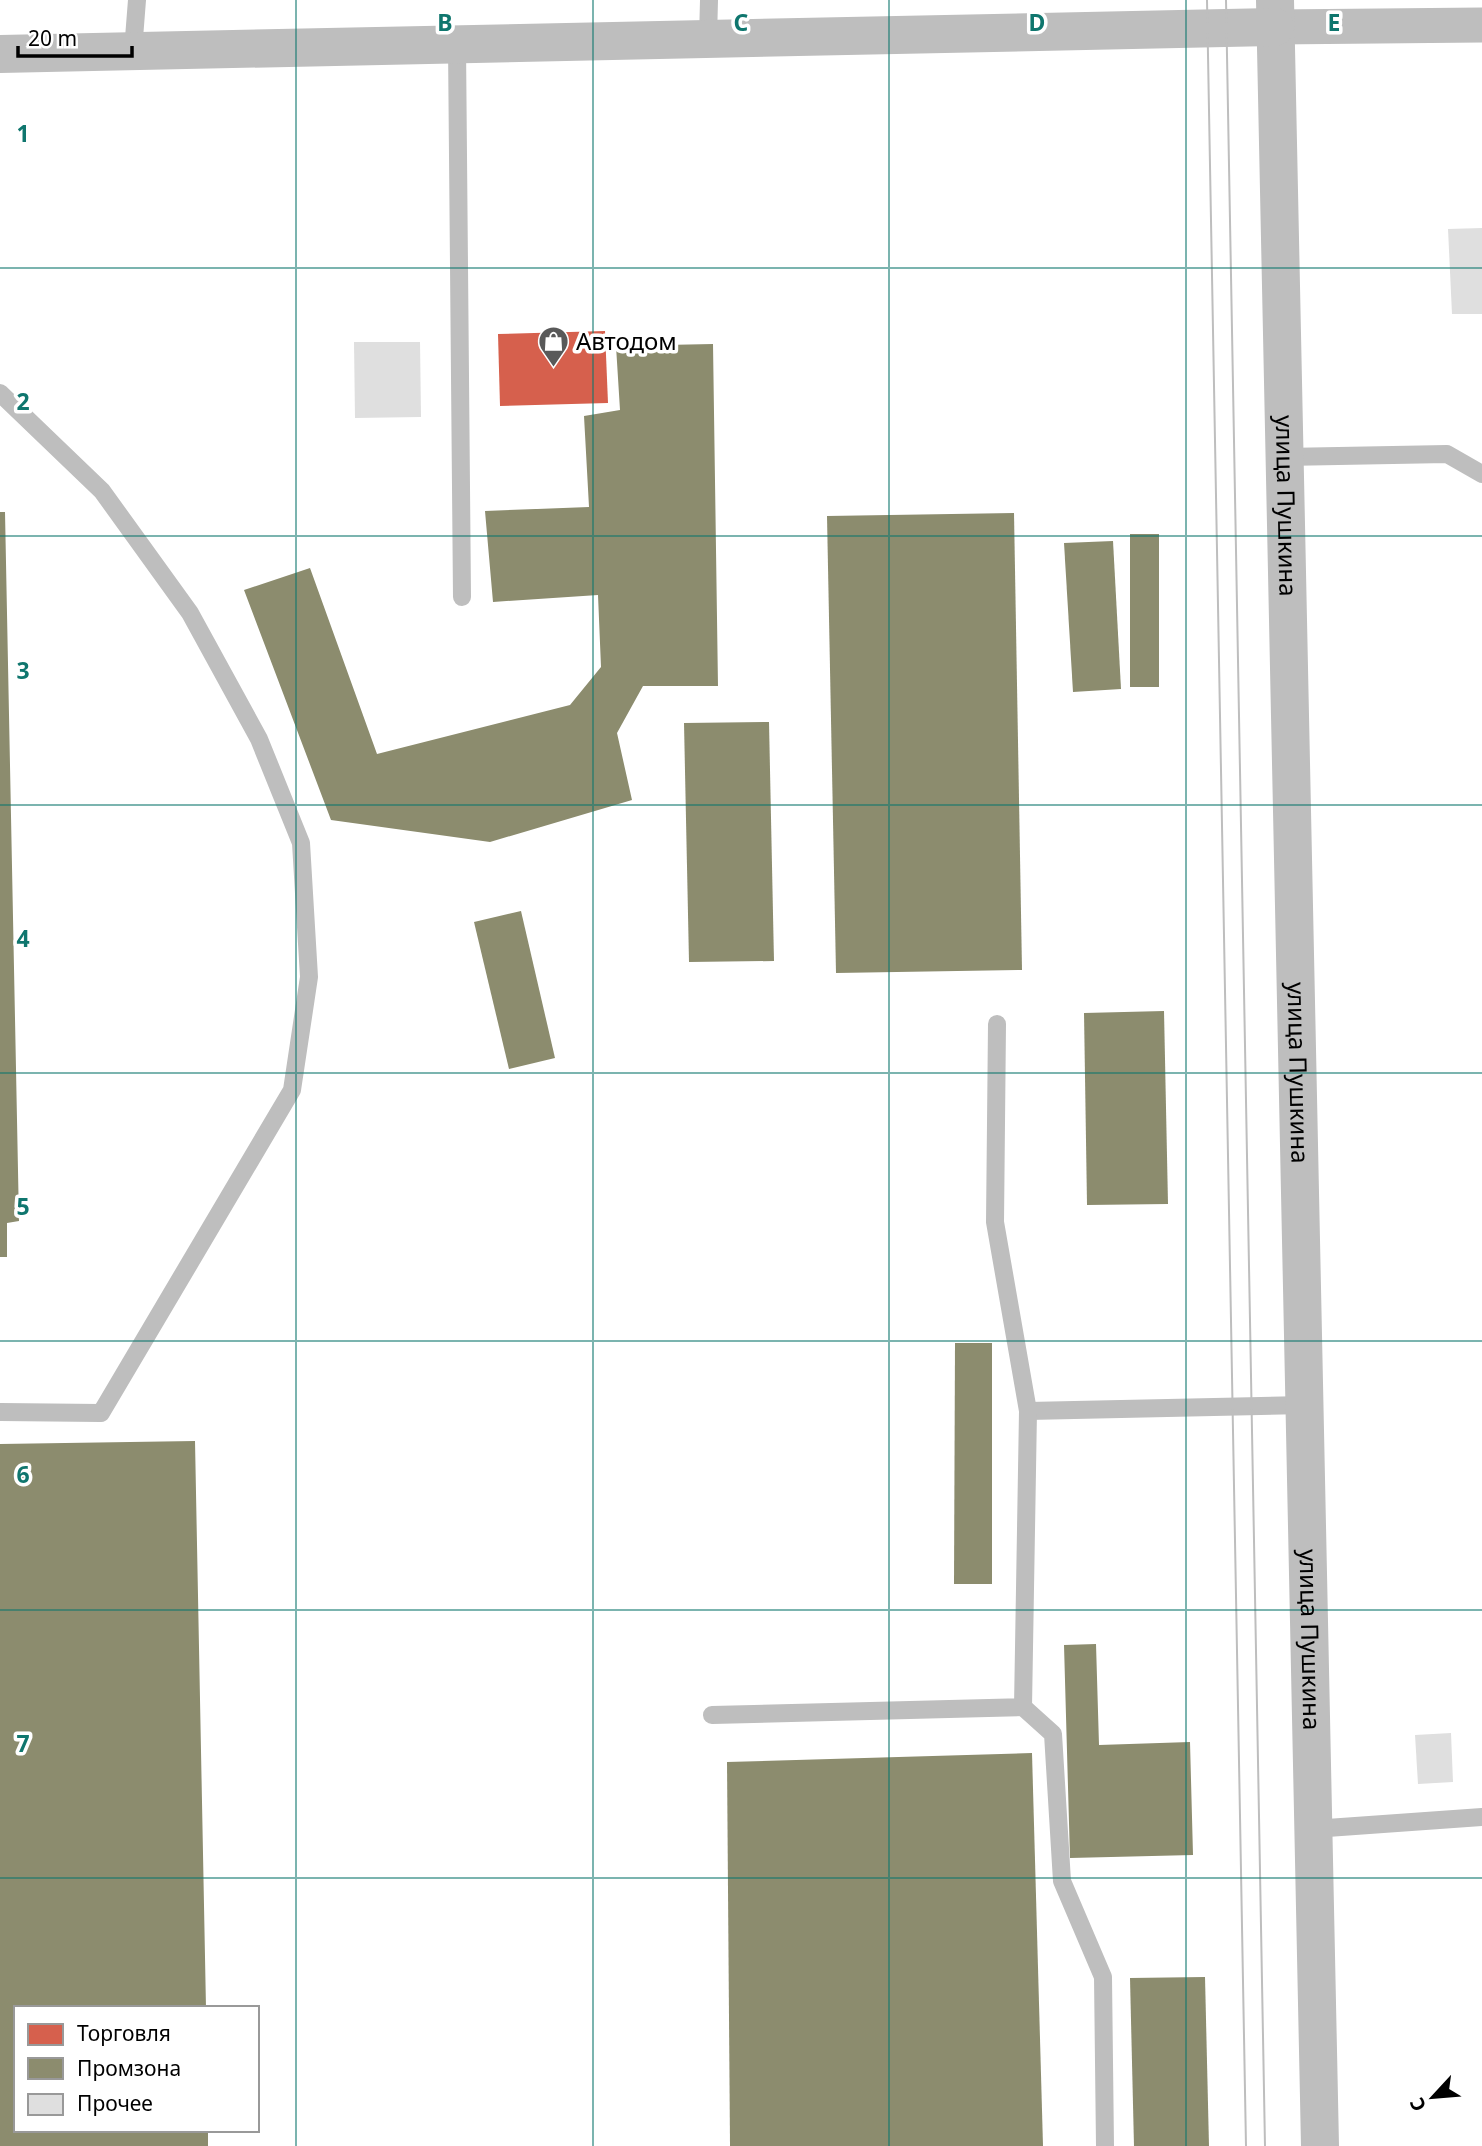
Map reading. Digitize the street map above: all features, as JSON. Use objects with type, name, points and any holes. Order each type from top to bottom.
[{"type":"street","points":[[0,54],[708,39],[1275,14],[1482,25]]},
{"type":"street","name":"улица Пушкина","points":[[1275,14],[1320,2146]]},
{"type":"lane","points":[[133,51],[137,0]]},
{"type":"lane","points":[[708,39],[709,0]]},
{"type":"lane","points":[[457,45],[462,597]]},
{"type":"lane","points":[[0,393],[102,491],[190,612],[259,738],[301,843],[309,976],[292,1090],[101,1413],[0,1412]]},
{"type":"lane","points":[[1284,457],[1447,454],[1482,474]]},
{"type":"lane","points":[[997,1024],[995,1222],[1028,1411],[1023,1707]]},
{"type":"lane","points":[[1028,1411],[1304,1405]]},
{"type":"lane","points":[[712,1715],[1023,1707],[1053,1734],[1062,1881],[1103,1977],[1105,2146]]},
{"type":"lane","points":[[1313,1829],[1482,1817]]},
{"type":"building: Торговля","name":"Автодом","points":[[605,331],[608,403],[500,406],[498,334]]},
{"type":"building: Промзона","points":[[713,344],[718,686],[643,686],[617,733],[632,800],[490,842],[331,820],[244,590],[310,568],[377,754],[570,705],[601,667],[598,595],[493,602],[485,511],[589,507],[584,416],[620,410],[616,346]]},
{"type":"building: Промзона","points":[[0,512],[5,512],[19,1221],[7,1223],[7,1257],[0,1257]]},
{"type":"building: Промзона","points":[[1014,513],[1022,970],[836,973],[827,516]]},
{"type":"building: Промзона","points":[[1130,534],[1159,534],[1159,687],[1130,687]]},
{"type":"building: Промзона","points":[[1113,541],[1121,689],[1073,692],[1064,543]]},
{"type":"building: Промзона","points":[[769,722],[774,961],[689,962],[684,723]]},
{"type":"building: Промзона","points":[[521,911],[555,1058],[509,1069],[474,922]]},
{"type":"building: Промзона","points":[[1164,1011],[1168,1204],[1087,1205],[1084,1013]]},
{"type":"building: Промзона","points":[[955,1343],[992,1343],[992,1584],[954,1584]]},
{"type":"building: Промзона","points":[[195,1441],[206,2006],[14,2006],[14,2132],[208,2132],[208,2146],[0,2146],[0,1444]]},
{"type":"building: Промзона","points":[[1096,1644],[1099,1745],[1190,1742],[1193,1855],[1070,1858],[1064,1645]]},
{"type":"building: Промзона","points":[[1032,1753],[1043,2146],[730,2146],[727,1762]]},
{"type":"building: Промзона","points":[[1205,1977],[1209,2146],[1134,2146],[1130,1978]]},
{"type":"building: Прочее","points":[[1482,228],[1482,314],[1452,314],[1448,229]]},
{"type":"building: Прочее","points":[[354,342],[420,342],[421,417],[355,418]]},
{"type":"building: Прочее","points":[[1451,1733],[1453,1782],[1418,1784],[1415,1735]]},
{"type":"tram line","points":[[1207,0],[1246,2146]]},
{"type":"tram line","points":[[1226,0],[1265,2146]]},
{"type":"place","name":"Автодом","points":[[553,369]]}]
